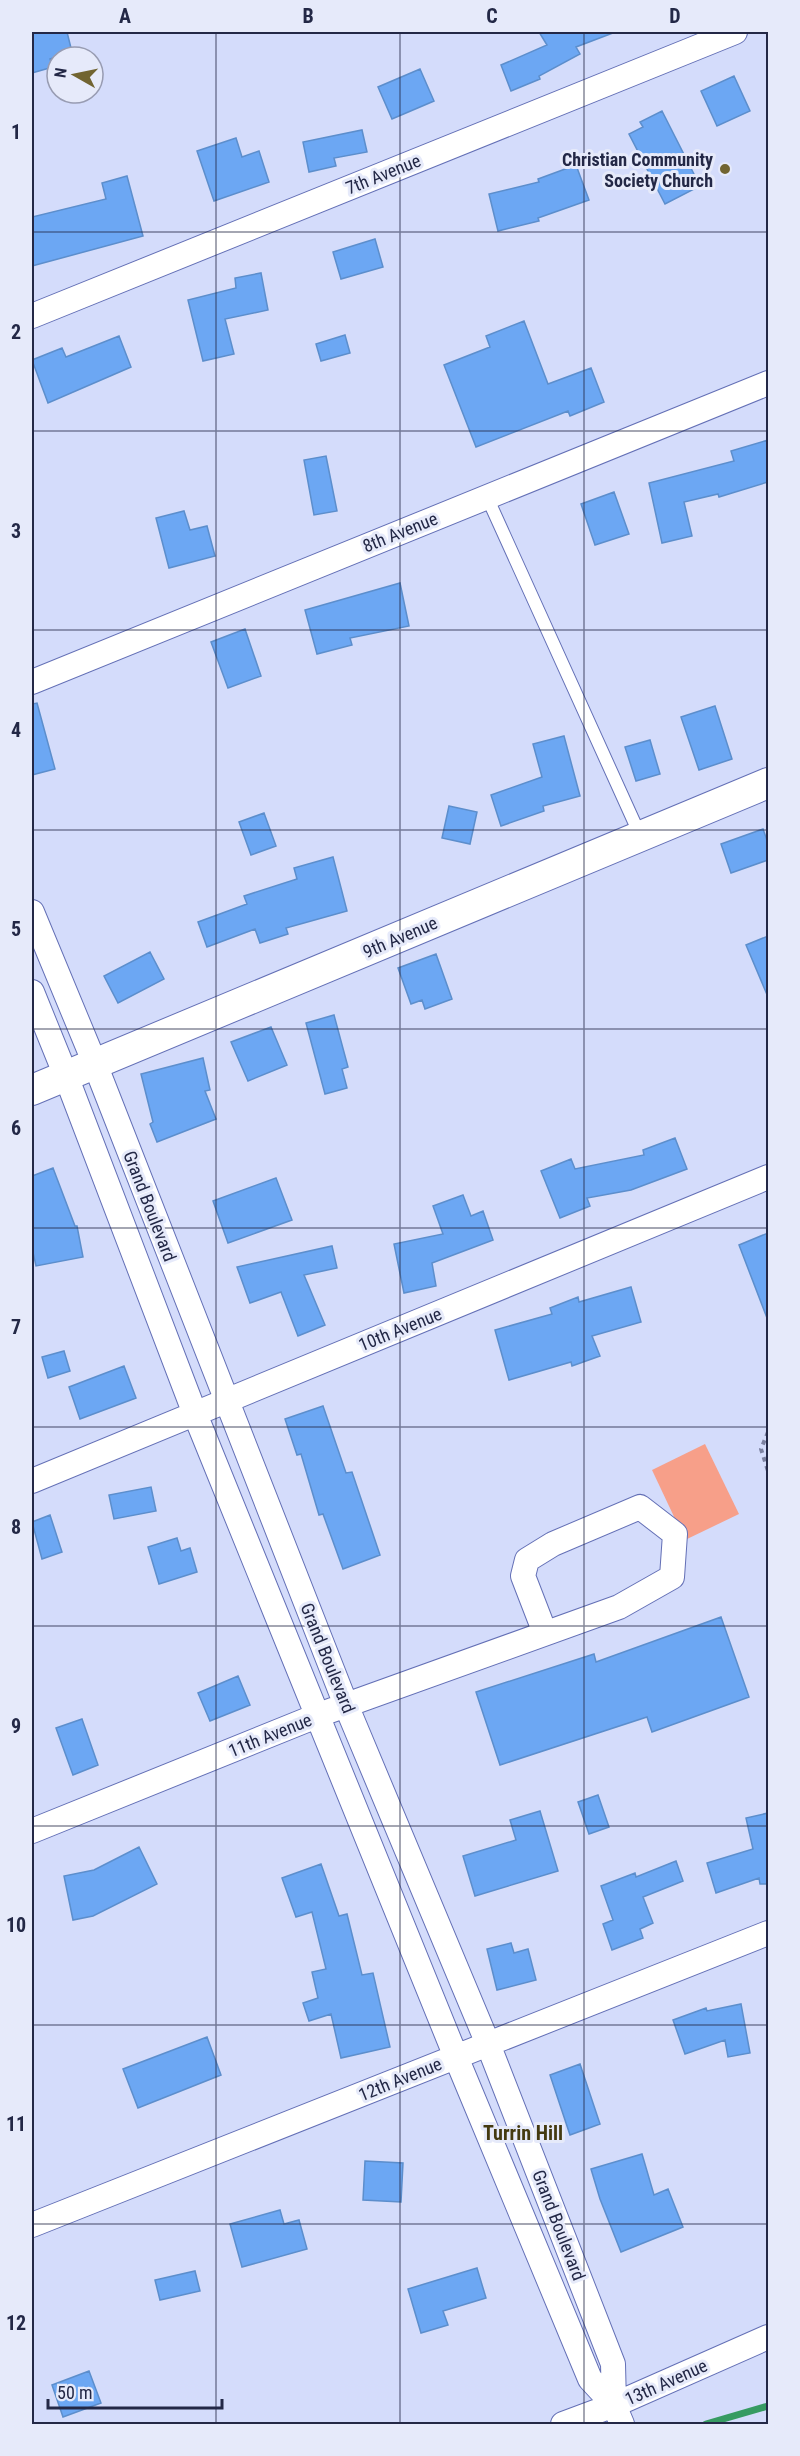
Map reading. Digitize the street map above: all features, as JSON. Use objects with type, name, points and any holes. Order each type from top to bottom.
[{"type":"street","name":"7th Avenue","points":[[32,316],[735,32]]},
{"type":"street","name":"8th Avenue","points":[[32,682],[768,383]]},
{"type":"street","name":"9th Avenue","points":[[32,1090],[768,783]]},
{"type":"street","name":"Grand Boulevard","points":[[32,912],[95,1064],[345,1705],[488,2044],[613,2364],[618,2415]]},
{"type":"street","name":"Grand Boulevard","points":[[32,993],[195,1414],[456,2057],[590,2379],[618,2415]]},
{"type":"street","name":"10th Avenue","points":[[32,1481],[768,1177]]},
{"type":"street","name":"11th Avenue","points":[[32,1831],[345,1705],[619,1607],[672,1577],[675,1534],[640,1507],[552,1544],[527,1560],[523,1576],[545,1633]]},
{"type":"street","name":"12th Avenue","points":[[32,2225],[768,1933]]},
{"type":"street","name":"13th Avenue","points":[[563,2424],[618,2415],[768,2337]]},
{"type":"lane","points":[[487,497],[640,836]]},
{"type":"path","points":[[768,1432],[761,1449],[768,1471]]},
{"type":"shaded area","points":[[705,1444],[739,1514],[685,1540],[652,1470]]},
{"type":"building","points":[[32,32],[67,32],[70,45],[45,45],[45,69],[32,73]]},
{"type":"building","points":[[539,32],[613,33],[576,47],[580,54],[539,76],[540,79],[511,91],[501,65],[547,45]]},
{"type":"building","points":[[420,69],[434,101],[392,119],[378,87]]},
{"type":"building","points":[[734,76],[750,111],[717,126],[701,91]]},
{"type":"building","points":[[662,111],[700,186],[665,204],[629,134],[643,127],[640,122]]},
{"type":"building","points":[[362,130],[367,152],[334,158],[336,166],[309,172],[303,142]]},
{"type":"building","points":[[236,138],[242,157],[259,151],[269,182],[214,201],[197,151]]},
{"type":"building","points":[[576,165],[589,200],[538,218],[539,221],[498,231],[489,194],[539,182],[538,179]]},
{"type":"building","points":[[127,176],[143,236],[32,266],[32,217],[106,199],[102,183]]},
{"type":"building","points":[[375,239],[383,267],[341,279],[333,252]]},
{"type":"building","points":[[261,273],[268,310],[225,319],[234,354],[203,361],[188,300],[236,288],[235,278]]},
{"type":"building","points":[[524,321],[548,384],[591,368],[604,402],[570,416],[568,411],[476,447],[444,365],[490,347],[486,336]]},
{"type":"building","points":[[345,335],[350,353],[321,361],[316,344]]},
{"type":"building","points":[[119,336],[131,367],[48,403],[32,360],[62,348],[66,357]]},
{"type":"building","points":[[768,440],[768,482],[719,497],[718,494],[684,502],[692,536],[662,543],[649,483],[734,461],[731,451]]},
{"type":"building","points":[[326,456],[337,511],[314,515],[304,460]]},
{"type":"building","points":[[614,492],[629,534],[595,545],[581,504]]},
{"type":"building","points":[[184,511],[190,530],[207,526],[215,556],[169,568],[156,518]]},
{"type":"building","points":[[400,583],[409,626],[350,638],[352,645],[317,654],[305,610]]},
{"type":"building","points":[[245,629],[261,676],[228,688],[211,642]]},
{"type":"building","points":[[37,703],[55,769],[32,775],[32,704]]},
{"type":"building","points":[[715,706],[732,759],[699,770],[681,717]]},
{"type":"building","points":[[564,736],[580,796],[543,806],[544,811],[501,826],[491,795],[542,777],[533,744]]},
{"type":"building","points":[[650,740],[660,774],[636,781],[625,747]]},
{"type":"building","points":[[449,806],[477,812],[470,844],[442,838]]},
{"type":"building","points":[[264,813],[276,846],[251,855],[239,822]]},
{"type":"building","points":[[763,829],[768,843],[768,860],[731,873],[721,844]]},
{"type":"building","points":[[333,857],[347,911],[286,928],[288,934],[260,943],[255,929],[207,947],[198,922],[247,904],[244,896],[297,879],[294,868]]},
{"type":"building","points":[[768,936],[768,997],[746,945]]},
{"type":"building","points":[[150,952],[164,979],[118,1003],[104,976]]},
{"type":"building","points":[[436,954],[452,999],[425,1009],[422,1000],[411,1004],[398,968]]},
{"type":"building","points":[[334,1015],[348,1067],[342,1069],[347,1088],[325,1094],[306,1023]]},
{"type":"building","points":[[271,1027],[287,1065],[248,1081],[231,1042]]},
{"type":"building","points":[[203,1058],[210,1090],[205,1091],[216,1119],[157,1142],[150,1124],[153,1122],[141,1074]]},
{"type":"building","points":[[675,1138],[687,1169],[631,1190],[587,1198],[590,1206],[560,1218],[541,1171],[571,1159],[575,1169],[644,1155],[643,1150]]},
{"type":"building","points":[[53,1168],[75,1226],[77,1226],[83,1257],[36,1266],[32,1248],[32,1176]]},
{"type":"building","points":[[276,1178],[292,1220],[228,1243],[213,1201]]},
{"type":"building","points":[[463,1195],[471,1216],[483,1211],[493,1240],[432,1263],[436,1286],[404,1293],[394,1244],[443,1234],[433,1206]]},
{"type":"building","points":[[768,1233],[768,1318],[767,1318],[739,1245]]},
{"type":"building","points":[[332,1246],[337,1268],[304,1275],[325,1325],[298,1336],[281,1292],[250,1303],[237,1267]]},
{"type":"building","points":[[631,1287],[641,1322],[592,1336],[600,1356],[572,1366],[571,1362],[509,1380],[495,1330],[552,1314],[550,1308],[578,1297],[579,1302]]},
{"type":"building","points":[[64,1351],[70,1371],[48,1378],[42,1357]]},
{"type":"building","points":[[124,1366],[136,1398],[80,1419],[69,1387]]},
{"type":"building","points":[[323,1406],[346,1473],[352,1472],[380,1555],[343,1569],[323,1514],[319,1515],[301,1454],[297,1455],[285,1419]]},
{"type":"building","points":[[151,1487],[156,1511],[114,1519],[109,1495]]},
{"type":"building","points":[[50,1515],[62,1552],[42,1559],[32,1522]]},
{"type":"building","points":[[177,1538],[181,1551],[190,1548],[197,1572],[159,1584],[148,1547]]},
{"type":"building","points":[[721,1617],[749,1697],[652,1732],[647,1717],[500,1765],[476,1692],[594,1654],[596,1662]]},
{"type":"building","points":[[238,1676],[250,1705],[210,1721],[198,1693]]},
{"type":"building","points":[[82,1719],[98,1765],[73,1775],[56,1728]]},
{"type":"building","points":[[598,1795],[609,1827],[589,1834],[578,1802]]},
{"type":"building","points":[[540,1811],[558,1871],[475,1896],[463,1856],[516,1840],[510,1820]]},
{"type":"building","points":[[768,1813],[768,1884],[760,1884],[759,1878],[716,1893],[707,1863],[753,1849],[746,1818]]},
{"type":"building","points":[[139,1847],[157,1884],[93,1916],[73,1920],[64,1876],[94,1870]]},
{"type":"building","points":[[676,1861],[683,1881],[643,1897],[653,1923],[640,1929],[643,1938],[612,1950],[603,1924],[613,1920],[601,1886],[635,1873],[636,1877]]},
{"type":"building","points":[[321,1864],[339,1916],[347,1914],[362,1975],[373,1973],[390,2047],[341,2058],[331,2014],[309,2021],[303,2003],[318,1998],[312,1972],[326,1969],[312,1912],[296,1917],[282,1878]]},
{"type":"building","points":[[511,1943],[514,1953],[528,1949],[536,1980],[497,1990],[487,1949]]},
{"type":"building","points":[[741,2004],[750,2053],[728,2057],[725,2040],[685,2054],[673,2020],[706,2008],[707,2011]]},
{"type":"building","points":[[207,2037],[221,2075],[138,2108],[123,2069]]},
{"type":"building","points":[[580,2064],[600,2124],[570,2135],[550,2075]]},
{"type":"building","points":[[642,2154],[654,2195],[668,2189],[683,2227],[621,2252],[591,2169]]},
{"type":"building","points":[[365,2161],[403,2163],[401,2202],[363,2200]]},
{"type":"building","points":[[280,2210],[284,2224],[299,2220],[307,2249],[242,2267],[230,2224]]},
{"type":"building","points":[[477,2268],[486,2298],[443,2311],[448,2325],[421,2333],[408,2289]]},
{"type":"building","points":[[195,2271],[200,2291],[160,2300],[155,2280]]},
{"type":"building","points":[[89,2371],[101,2403],[63,2417],[52,2385]]},
{"type":"waterway","points":[[706,2424],[768,2406]]},
{"type":"place","name":"Christian Community Society Church","points":[[725,169]]},
{"type":"district","name":"Turrin Hill","points":[[523,2133]]}]
